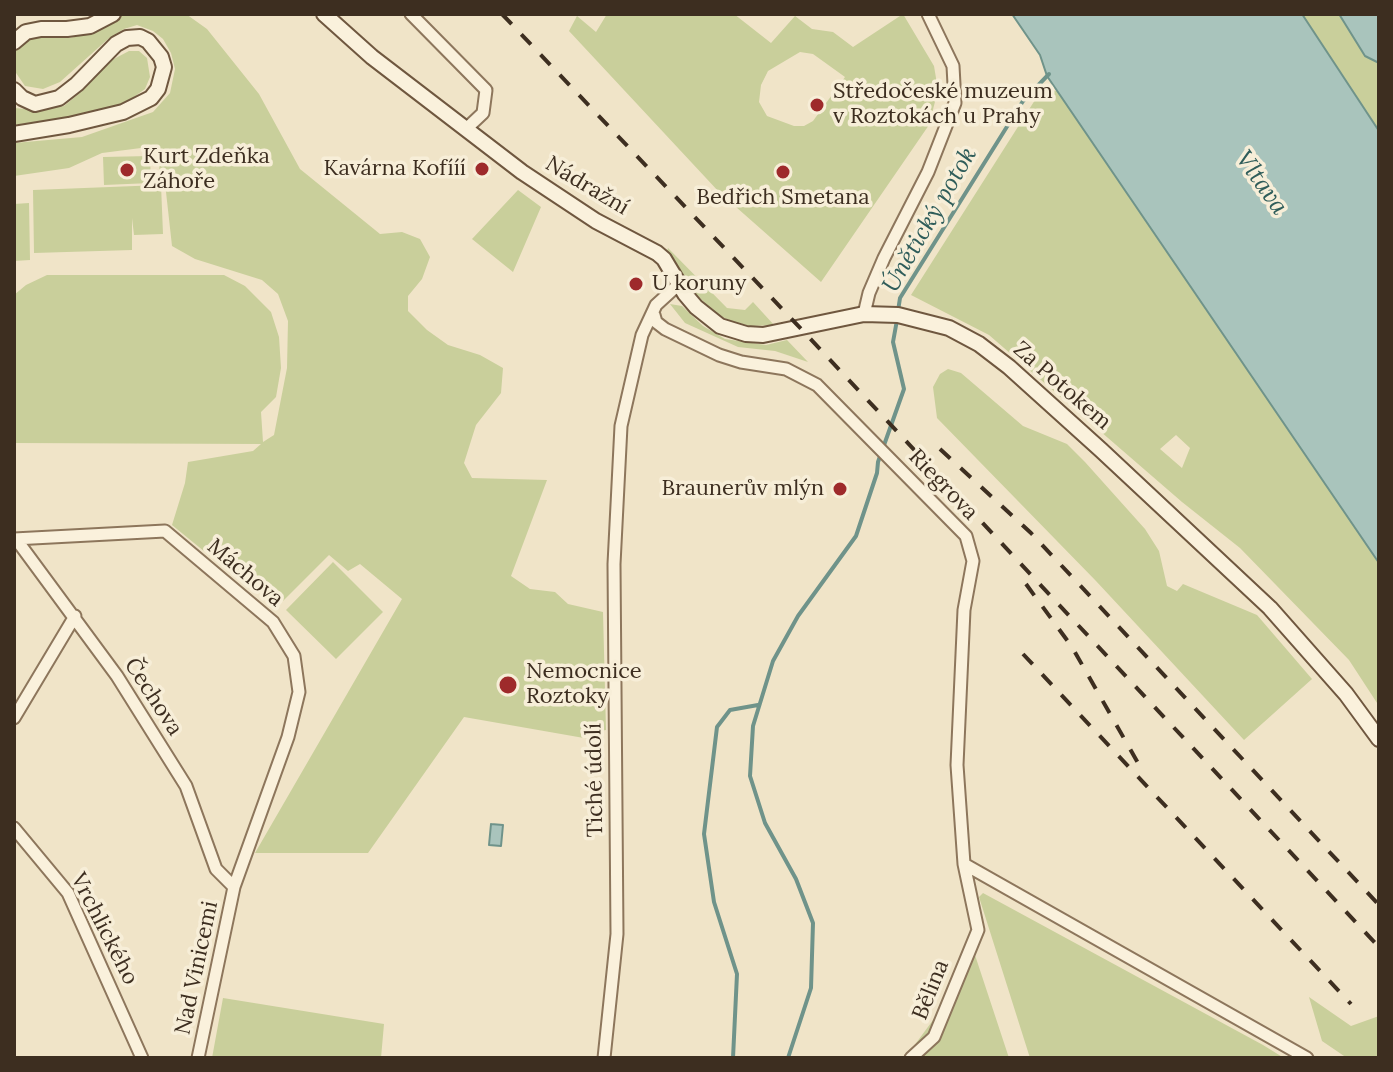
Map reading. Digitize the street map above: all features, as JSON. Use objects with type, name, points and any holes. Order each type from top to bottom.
[{"type":"main road","points":[[14,42],[26,32],[90,26],[113,14]]},
{"type":"main road","name":"Nádražní","points":[[324,14],[372,57],[558,198],[657,253],[679,284]]},
{"type":"main road","points":[[14,90],[35,104],[59,98],[116,44],[127,38],[140,37],[148,41],[161,57],[164,67],[158,89],[151,98],[123,112],[14,134]]},
{"type":"main road","name":"Za Potokem","points":[[679,284],[707,317],[720,326],[746,334],[763,335],[872,314],[909,316],[957,332],[979,344],[1009,367],[1213,552],[1270,608],[1346,694],[1379,739]]},
{"type":"street","points":[[411,14],[486,90],[483,113],[466,129]]},
{"type":"street","points":[[872,314],[869,293],[928,172],[955,103],[953,66],[928,14]]},
{"type":"street","points":[[654,315],[658,302],[679,284]]},
{"type":"street","name":"Riegrova","points":[[654,315],[665,329],[719,355],[786,369],[823,390],[966,536],[973,561],[964,610],[957,765],[964,864],[978,930]]},
{"type":"street","name":"Tiché údolí","points":[[604,1058],[617,934],[614,564],[621,426],[642,335],[654,315]]},
{"type":"street","name":"Máchova","points":[[15,539],[165,531],[273,622],[294,656],[299,692],[288,737],[234,887]]},
{"type":"street","name":"Čechova","points":[[15,539],[117,676],[186,786],[216,869],[234,887]]},
{"type":"street","points":[[14,718],[75,616]]},
{"type":"street","name":"Vrchlického","points":[[14,828],[68,893],[142,1058]]},
{"type":"street","points":[[964,864],[1307,1058]]},
{"type":"street","name":"Nad Vinicemi","points":[[198,1058],[234,887]]},
{"type":"street","name":"Bělina","points":[[911,1058],[934,1037],[978,930]]},
{"type":"green space","points":[[120,14],[186,14],[207,29],[259,94],[300,169],[380,234],[402,232],[420,239],[430,257],[422,279],[408,296],[408,311],[448,345],[480,355],[503,368],[501,393],[476,425],[464,463],[472,478],[547,480],[511,576],[530,589],[555,592],[568,604],[603,612],[606,730],[600,731],[601,741],[464,717],[368,853],[255,853],[402,599],[360,564],[348,571],[329,555],[283,601],[254,592],[172,525],[188,462],[253,451],[261,444],[14,443],[14,295],[47,275],[224,275],[245,286],[271,312],[279,337],[281,368],[276,397],[261,412],[263,442],[274,435],[287,368],[288,321],[278,294],[262,280],[195,259],[172,246],[166,192],[159,175],[160,154],[141,148],[102,153],[69,168],[14,176],[14,143],[82,137],[153,112],[170,93],[175,69],[171,53],[163,39],[137,25],[108,39],[60,82],[43,89],[25,86],[14,70],[14,52],[23,40],[44,34],[70,38],[86,34]]},
{"type":"green space","points":[[607,14],[734,14],[771,43],[795,16],[812,29],[833,32],[853,47],[903,14],[934,66],[938,90],[929,125],[821,282],[719,192],[569,31],[577,16],[596,32]],"holes":[[[800,52],[813,54],[845,77],[813,121],[804,126],[794,126],[767,116],[759,102],[761,85],[768,71]]]},
{"type":"green space","points":[[1302,14],[1339,14],[1365,56],[1379,63],[1379,131]]},
{"type":"green space","points":[[129,51],[139,51],[147,58],[150,77],[145,89],[127,102],[82,115],[14,125],[14,108],[38,110],[64,106],[110,61]]},
{"type":"green space","points":[[1042,89],[1057,91],[1379,563],[1379,706],[1349,660],[1240,548],[1182,502],[989,335],[911,295]],"holes":[[[1176,435],[1190,448],[1182,468],[1160,449]]]},
{"type":"green space","name":"Kurt Zdeňka Záhoře","points":[[150,156],[151,183],[104,185],[103,157]]},
{"type":"green space","points":[[161,185],[163,234],[134,235],[132,218],[132,250],[34,253],[33,190]]},
{"type":"green space","points":[[518,190],[541,207],[513,272],[472,239]]},
{"type":"green space","points":[[29,203],[30,260],[14,261],[14,204]]},
{"type":"green space","points":[[668,248],[727,308],[745,310],[753,302],[774,325],[750,326],[714,313],[689,286]]},
{"type":"green space","points":[[670,304],[682,306],[703,326],[725,339],[766,345],[787,340],[808,362],[775,351],[738,347],[685,323]]},
{"type":"green space","points":[[948,369],[961,373],[1023,426],[1067,444],[1145,529],[1159,551],[1167,586],[1177,591],[1183,584],[1257,615],[1312,679],[1244,740],[1096,581],[937,418],[933,387],[940,374]]},
{"type":"green space","points":[[333,562],[383,612],[336,659],[286,610]]},
{"type":"green space","points":[[983,893],[1284,1058],[1030,1058],[979,897]]},
{"type":"green space","points":[[973,949],[1009,1058],[905,1058],[956,989]]},
{"type":"green space","points":[[1309,997],[1351,1026],[1379,1016],[1379,1058],[1347,1058],[1322,1041]]},
{"type":"green space","points":[[223,998],[384,1024],[381,1058],[212,1058]]},
{"type":"water","name":"Vltava","points":[[1012,14],[1302,14],[1379,131],[1379,563],[1047,76],[1040,55]]},
{"type":"water","points":[[1339,14],[1379,14],[1379,63],[1365,56]]},
{"type":"water","points":[[491,824],[503,825],[501,846],[489,845]]},
{"type":"waterway","name":"Únětický potok","points":[[898,311],[900,298],[1023,101],[1049,74]]},
{"type":"waterway","name":"Únětický potok","points":[[788,1058],[811,988],[813,923],[796,879],[765,823],[750,776],[753,726],[773,661],[798,616],[856,536],[904,389],[893,342],[897,320]]},
{"type":"waterway","points":[[733,1058],[737,974],[714,902],[704,834],[717,727],[730,710],[758,705]]},
{"type":"railway","points":[[502,14],[1379,947]]},
{"type":"railway","points":[[940,449],[1031,533],[1379,905]]},
{"type":"railway","points":[[1026,584],[1072,647],[1142,770]]},
{"type":"railway","points":[[1023,654],[1351,1004]]},
{"type":"place","name":"Středočeské muzeum v Roztokách u Prahy","points":[[817,105]]},
{"type":"place","name":"Kavárna Kofííí","points":[[482,169]]},
{"type":"place","name":"Kurt Zdeňka Záhoře","points":[[127,170]]},
{"type":"place","name":"Bedřich Smetana","points":[[783,172]]},
{"type":"place","name":"U koruny","points":[[636,284]]},
{"type":"place","name":"Braunerův mlýn","points":[[840,489]]},
{"type":"place","name":"Nemocnice Roztoky","points":[[508,685]]}]
